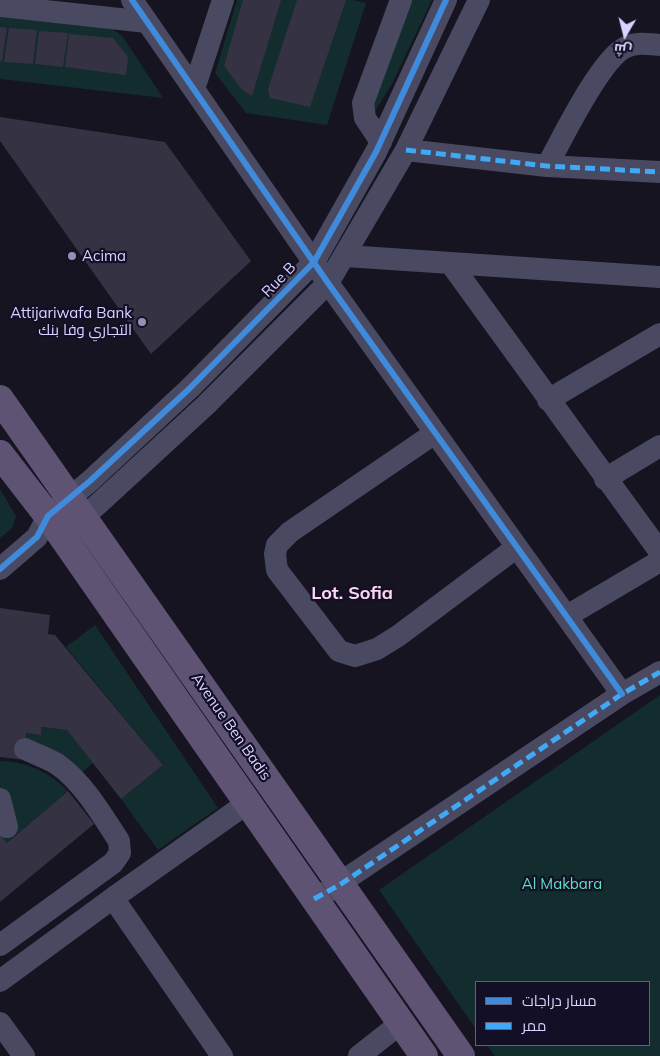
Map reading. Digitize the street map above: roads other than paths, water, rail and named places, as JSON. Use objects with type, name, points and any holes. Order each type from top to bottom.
[{"type":"main road","name":"Avenue Ben Badis","points":[[0,399],[461,1056]]},
{"type":"main road","name":"Avenue Ben Badis","points":[[0,454],[49,530],[314,899],[424,1056]]},
{"type":"street","points":[[132,0],[328,283],[622,694]]},
{"type":"street","points":[[194,89],[224,0]]},
{"type":"street","points":[[381,142],[365,118],[363,103],[402,0]]},
{"type":"street","name":"Rue B","points":[[77,508],[190,388],[314,262],[381,142],[446,0]]},
{"type":"street","name":"Rue B","points":[[0,569],[206,405],[328,283],[346,256],[406,150],[479,0]]},
{"type":"street","points":[[0,6],[147,22]]},
{"type":"street","points":[[547,166],[595,82],[617,52],[639,44],[660,45]]},
{"type":"street","points":[[406,150],[547,166],[660,172]]},
{"type":"street","points":[[346,256],[660,277]]},
{"type":"street","points":[[451,264],[605,479],[660,552]]},
{"type":"street","points":[[548,400],[660,334]]},
{"type":"street","points":[[435,433],[290,532],[277,545],[274,554],[277,570],[308,614],[339,651],[354,656],[362,655],[398,636],[517,548]]},
{"type":"street","points":[[605,479],[660,446]]},
{"type":"street","points":[[566,616],[660,561]]},
{"type":"street","points":[[314,899],[341,884],[622,694],[660,672]]},
{"type":"street","points":[[0,945],[113,863],[120,848],[119,841],[97,808],[74,780],[58,765],[25,749]]},
{"type":"street","points":[[0,799],[7,828]]},
{"type":"street","points":[[0,981],[246,804]]},
{"type":"street","points":[[113,898],[222,1056]]},
{"type":"street","points":[[0,1023],[24,1056]]},
{"type":"street","points":[[359,1056],[401,1023]]},
{"type":"tunnel","points":[[0,746],[25,749]]},
{"type":"place","name":"Acima","points":[[72,256]]},
{"type":"place","name":"Attijariwafa Bank التجاري وفا بنك","points":[[142,322]]},
{"type":"district","name":"Lot. Sofia","points":[[352,594]]},
{"type":"park label","name":"Al Makbara","points":[[562,884]]}]
